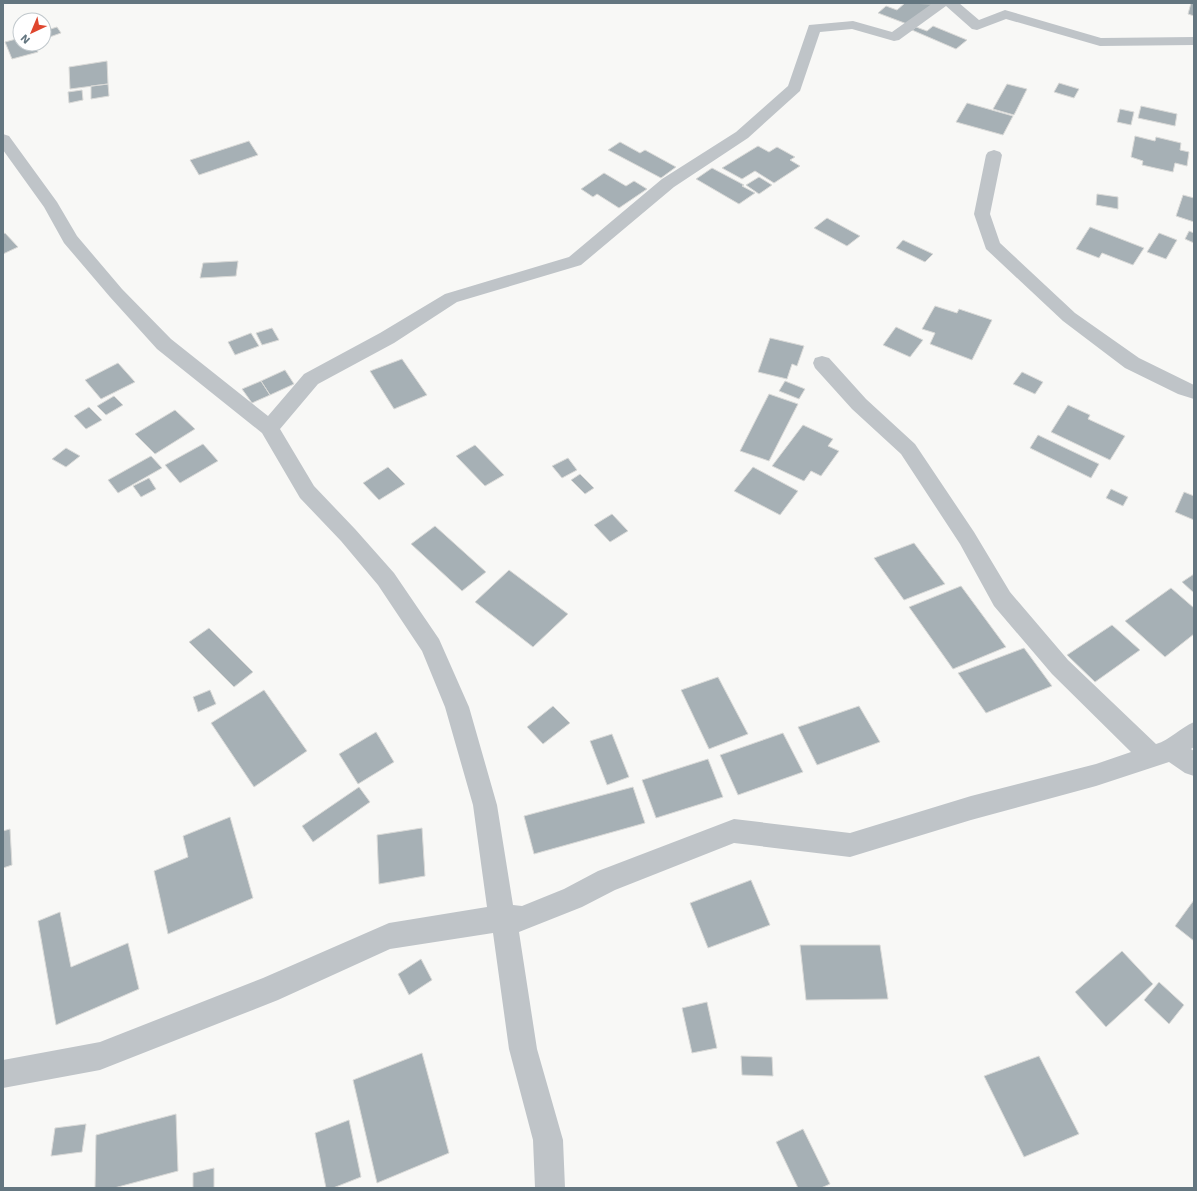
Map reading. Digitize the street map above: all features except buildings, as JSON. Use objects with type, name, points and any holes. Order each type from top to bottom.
[{"type":"street","points":[[269,428],[311,379],[387,338],[451,298],[575,261],[668,183],[742,135],[795,88],[814,28],[854,25],[894,37],[942,3]]},
{"type":"street","points":[[951,3],[977,26],[1005,14],[1100,42],[1194,41]]},
{"type":"street","points":[[3,139],[51,206],[70,239],[116,293],[164,344],[269,428],[307,492],[348,534],[386,579],[432,646],[457,706],[485,805],[500,907],[504,918],[523,1049],[548,1140],[550,1188]]},
{"type":"street","points":[[994,154],[982,214],[992,245],[1076,322],[1132,363],[1184,389],[1194,392]]},
{"type":"street","points":[[822,363],[859,404],[908,449],[967,538],[1002,599],[1060,667],[1162,754],[1194,765]]},
{"type":"street","points":[[3,1074],[100,1056],[268,990],[390,936],[504,918],[522,919],[573,898],[607,880],[734,831],[850,846],[971,808],[1096,775],[1162,754],[1194,733]]}]
